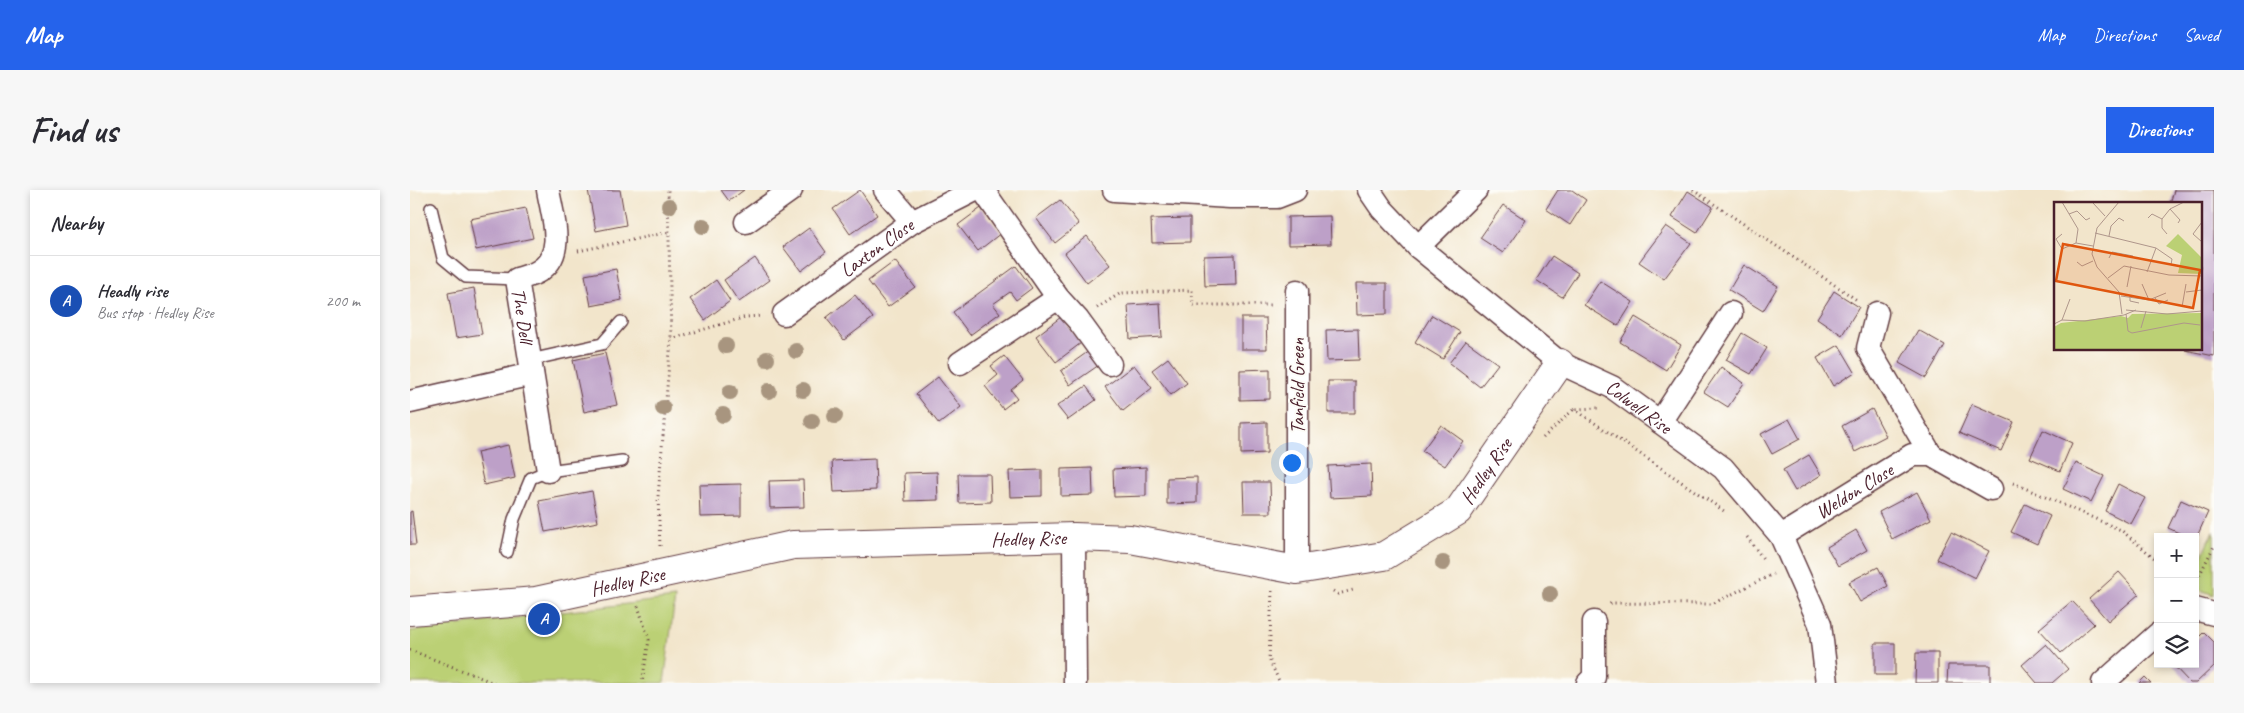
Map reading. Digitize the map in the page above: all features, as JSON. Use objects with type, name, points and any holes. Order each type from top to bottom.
[{"type":"street","points":[[548,190],[556,237],[553,256]]},
{"type":"street","points":[[885,190],[912,222]]},
{"type":"street","name":"Laxton Close","points":[[784,314],[912,222],[975,190]]},
{"type":"street","points":[[982,190],[1058,298],[1078,320],[1110,364]]},
{"type":"street","points":[[1114,190],[1277,197],[1295,190]]},
{"type":"street","name":"Colwell Rise","points":[[1370,190],[1382,209],[1418,247],[1560,363],[1612,387],[1723,468],[1781,536],[1820,624],[1827,683]]},
{"type":"street","points":[[1418,247],[1476,190]]},
{"type":"street","points":[[746,222],[785,192]]},
{"type":"street","name":"The Dell","points":[[548,471],[517,279],[540,271],[553,256]]},
{"type":"street","points":[[960,363],[1058,298]]},
{"type":"street","name":"Tanfield Green","points":[[1297,298],[1297,570]]},
{"type":"street","points":[[1660,422],[1731,313]]},
{"type":"street","points":[[1878,314],[1868,348],[1931,454],[1991,489]]},
{"type":"street","name":"Hedley Rise","points":[[410,611],[536,602],[793,545],[1074,537],[1130,539],[1297,570],[1384,556],[1458,512],[1560,363]]},
{"type":"street","points":[[410,402],[531,367]]},
{"type":"street","name":"Weldon Close","points":[[1781,536],[1912,455],[1931,454]]},
{"type":"street","points":[[1074,537],[1076,683]]},
{"type":"street","points":[[2199,610],[2214,614]]},
{"type":"street","points":[[1588,683],[1594,676],[1594,622]]},
{"type":"street","points":[[2103,683],[2154,638]]},
{"type":"lane","points":[[431,208],[443,258],[449,263],[466,277],[517,279]]},
{"type":"lane","points":[[531,367],[602,344],[621,322]]},
{"type":"lane","points":[[507,552],[514,519],[531,478],[548,471],[622,461]]},
{"type":"path","points":[[660,547],[658,497],[671,339],[668,190]]},
{"type":"path","points":[[1693,190],[1878,314]]},
{"type":"path","points":[[553,256],[670,232]]},
{"type":"path","points":[[1078,320],[1121,293],[1192,290],[1193,305],[1297,298]]},
{"type":"path","points":[[671,339],[746,317],[784,314]]},
{"type":"path","points":[[1574,409],[1734,518]]},
{"type":"path","points":[[1991,489],[2013,483],[2120,530],[2154,558]]},
{"type":"path","points":[[1594,622],[1611,603],[1712,604],[1773,574],[1745,534]]},
{"type":"path","points":[[2198,578],[2214,546]]},
{"type":"path","points":[[1272,586],[1269,659],[1280,683]]},
{"type":"path","points":[[636,598],[649,640],[642,683]]},
{"type":"path","points":[[410,650],[494,683]]},
{"type":"green space","points":[[2214,531],[2214,595],[2199,589],[2199,561]]},
{"type":"green space","points":[[675,598],[664,683],[410,683],[410,631]]},
{"type":"building","points":[[588,190],[620,190],[626,225],[596,231]]},
{"type":"building","points":[[721,190],[744,190],[729,201]]},
{"type":"building","points":[[860,190],[877,215],[850,234],[833,209]]},
{"type":"building","points":[[1558,190],[1572,190],[1586,200],[1570,225],[1546,209]]},
{"type":"building","points":[[2174,190],[2214,190],[2214,356],[2185,350],[2202,350],[2202,202],[2171,202]]},
{"type":"building","points":[[1688,191],[1713,207],[1697,233],[1672,217]]},
{"type":"building","points":[[1060,200],[1079,224],[1055,243],[1036,218]]},
{"type":"building","points":[[1503,205],[1526,220],[1503,253],[1480,238]]},
{"type":"building","points":[[526,208],[533,238],[476,250],[470,219]]},
{"type":"building","points":[[981,208],[1001,233],[978,251],[958,225]]},
{"type":"building","points":[[1330,216],[1331,244],[1288,245],[1288,217]]},
{"type":"building","points":[[1190,218],[1190,242],[1152,243],[1151,219]]},
{"type":"building","points":[[1666,226],[1691,243],[1664,279],[1639,262]]},
{"type":"building","points":[[809,228],[826,252],[801,271],[783,247]]},
{"type":"building","points":[[1087,236],[1110,265],[1087,283],[1065,253]]},
{"type":"building","points":[[1235,255],[1236,285],[1205,286],[1204,256]]},
{"type":"building","points":[[1552,256],[1578,273],[1562,297],[1536,280]]},
{"type":"building","points":[[755,258],[770,280],[739,302],[724,280]]},
{"type":"building","points":[[895,261],[915,287],[888,307],[868,281]]},
{"type":"building","points":[[1744,265],[1778,286],[1763,311],[1729,290]]},
{"type":"building","points":[[1016,266],[1032,288],[1016,300],[1010,292],[993,304],[1000,313],[970,335],[953,312]]},
{"type":"building","points":[[616,269],[622,300],[591,306],[585,275]]},
{"type":"building","points":[[716,280],[730,301],[705,320],[690,299]]},
{"type":"building","points":[[1600,281],[1633,302],[1618,326],[1584,305]]},
{"type":"building","points":[[1356,283],[1387,283],[1387,314],[1357,315]]},
{"type":"building","points":[[474,288],[482,334],[456,338],[448,293]]},
{"type":"building","points":[[1834,291],[1859,307],[1842,335],[1817,318]]},
{"type":"building","points":[[855,295],[873,318],[844,340],[826,318]]},
{"type":"building","points":[[1160,303],[1162,337],[1130,339],[1128,305]]},
{"type":"building","points":[[1432,315],[1460,332],[1443,359],[1415,342]]},
{"type":"building","points":[[1061,317],[1081,343],[1056,362],[1036,336]]},
{"type":"building","points":[[1635,317],[1681,345],[1666,370],[1620,342]]},
{"type":"building","points":[[1241,318],[1266,318],[1267,349],[1241,349]]},
{"type":"building","points":[[1358,329],[1359,360],[1327,361],[1326,330]]},
{"type":"building","points":[[1918,330],[1945,345],[1926,378],[1899,363]]},
{"type":"building","points":[[1742,333],[1767,348],[1751,374],[1726,360]]},
{"type":"building","points":[[1466,341],[1498,364],[1480,387],[1449,363]]},
{"type":"building","points":[[1839,345],[1855,372],[1833,386],[1817,358]]},
{"type":"building","points":[[1089,351],[1099,365],[1070,385],[1061,371]]},
{"type":"building","points":[[605,353],[617,405],[584,412],[573,360]]},
{"type":"building","points":[[1004,356],[1023,380],[1011,390],[1017,398],[1003,409],[985,386],[998,375],[991,366]]},
{"type":"building","points":[[1168,358],[1187,383],[1171,395],[1152,370]]},
{"type":"building","points":[[1134,365],[1152,388],[1123,411],[1105,387]]},
{"type":"building","points":[[1721,367],[1744,383],[1728,407],[1704,392]]},
{"type":"building","points":[[1270,369],[1270,399],[1240,400],[1240,370]]},
{"type":"building","points":[[938,377],[961,407],[939,424],[916,394]]},
{"type":"building","points":[[1328,381],[1355,381],[1355,413],[1328,413]]},
{"type":"building","points":[[1086,386],[1096,400],[1068,420],[1057,406]]},
{"type":"building","points":[[1972,404],[2014,422],[2001,451],[1959,433]]},
{"type":"building","points":[[1872,409],[1886,436],[1855,452],[1842,426]]},
{"type":"building","points":[[1789,419],[1800,439],[1772,454],[1761,434]]},
{"type":"building","points":[[1267,422],[1267,453],[1241,454],[1241,423]]},
{"type":"building","points":[[1441,425],[1463,441],[1445,466],[1422,451]]},
{"type":"building","points":[[2043,430],[2072,443],[2060,471],[2030,458]]},
{"type":"building","points":[[508,445],[515,478],[484,485],[477,452]]},
{"type":"building","points":[[1809,455],[1821,475],[1795,491],[1783,470]]},
{"type":"building","points":[[875,459],[876,490],[834,492],[832,461]]},
{"type":"building","points":[[2076,463],[2104,476],[2091,502],[2063,489]]},
{"type":"building","points":[[1371,464],[1372,496],[1330,498],[1328,466]]},
{"type":"building","points":[[1146,467],[1146,496],[1114,497],[1113,469]]},
{"type":"building","points":[[1092,468],[1093,495],[1061,496],[1061,469]]},
{"type":"building","points":[[1042,470],[1042,496],[1010,497],[1009,471]]},
{"type":"building","points":[[937,472],[938,500],[905,501],[904,473]]},
{"type":"building","points":[[958,474],[990,474],[991,502],[959,503]]},
{"type":"building","points":[[1197,477],[1197,503],[1167,504],[1167,478]]},
{"type":"building","points":[[803,480],[804,507],[770,508],[769,481]]},
{"type":"building","points":[[1243,482],[1270,482],[1271,513],[1244,513]]},
{"type":"building","points":[[741,484],[741,516],[700,517],[699,485]]},
{"type":"building","points":[[2118,484],[2145,498],[2131,524],[2105,511]]},
{"type":"building","points":[[592,491],[598,522],[545,532],[539,501]]},
{"type":"building","points":[[1917,492],[1931,519],[1892,539],[1879,512]]},
{"type":"building","points":[[2181,500],[2208,512],[2199,533],[2179,533],[2168,528]]},
{"type":"building","points":[[2025,504],[2050,516],[2037,544],[2011,532]]},
{"type":"building","points":[[412,511],[416,545],[410,545],[410,512]]},
{"type":"building","points":[[1856,530],[1867,550],[1838,566],[1827,547]]},
{"type":"building","points":[[1951,532],[1989,551],[1975,578],[1937,559]]},
{"type":"building","points":[[1878,567],[1888,586],[1860,602],[1849,582]]},
{"type":"building","points":[[2119,572],[2139,594],[2108,621],[2089,599]]},
{"type":"building","points":[[2072,601],[2094,624],[2061,653],[2039,629]]},
{"type":"building","points":[[2204,632],[2214,642],[2214,666],[2196,683],[2190,683],[2176,668],[2199,668],[2199,637]]},
{"type":"building","points":[[1875,643],[1895,643],[1895,675],[1875,675]]},
{"type":"building","points":[[2046,644],[2068,669],[2052,683],[2037,683],[2022,665]]},
{"type":"building","points":[[1916,653],[1938,653],[1938,683],[1915,683]]},
{"type":"building","points":[[1948,665],[1990,665],[1990,683],[1947,683]]},
{"type":"building","points":[[2145,677],[2151,683],[2139,683]]},
{"type":"place","name":"Headly rise","points":[[544,619]]}]
